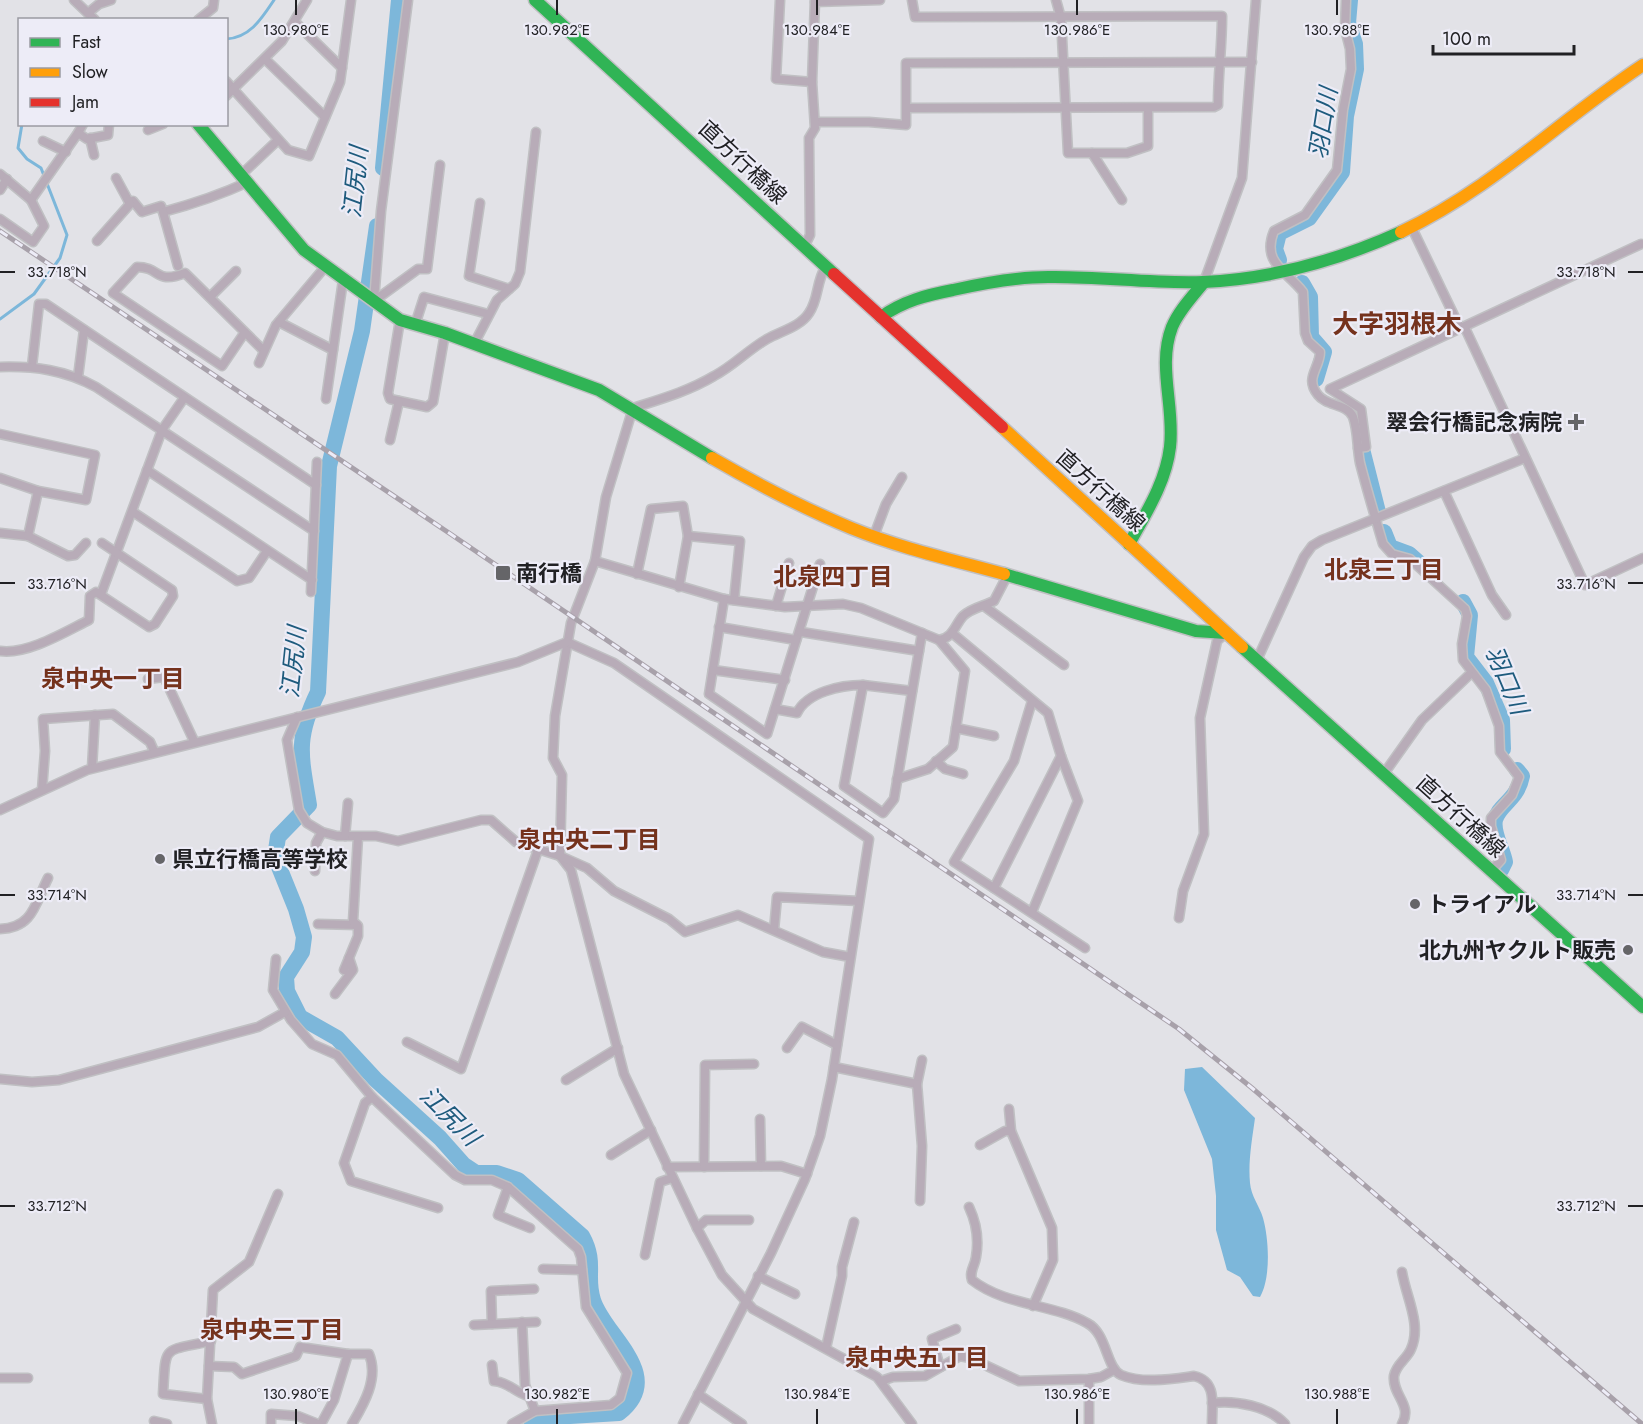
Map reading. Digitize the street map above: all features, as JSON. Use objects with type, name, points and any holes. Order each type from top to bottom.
[{"type":"street","points":[[74,0],[92,16],[99,4],[111,0]]},
{"type":"street","points":[[200,18],[213,8],[213,0]]},
{"type":"street","points":[[308,0],[295,22],[265,59],[230,93],[288,150],[309,156],[340,82],[351,0]]},
{"type":"street","points":[[374,301],[381,211],[408,0]]},
{"type":"street","name":"直方行橋線","points":[[535,0],[1226,633],[1643,1007]]},
{"type":"street","points":[[780,0],[776,79],[812,82]]},
{"type":"street","points":[[804,247],[810,235],[808,138],[814,123],[812,82],[815,1],[880,0]]},
{"type":"street","points":[[907,108],[1066,110],[1218,105],[1218,63],[1222,55],[1222,16],[915,17],[912,0]]},
{"type":"street","points":[[1056,0],[1061,18],[1068,153],[1127,153],[1148,146],[1148,108]]},
{"type":"street","points":[[1129,544],[1155,498],[1170,446],[1166,356],[1168,340],[1173,325],[1204,282],[1242,178],[1256,0]]},
{"type":"street","points":[[1346,0],[1345,29],[1350,49],[1351,69],[1343,110],[1337,170],[1305,215],[1274,231],[1271,253],[1274,264],[1303,292],[1305,333],[1308,341],[1320,352],[1320,358],[1312,371],[1314,388],[1327,402],[1351,413],[1376,518],[1388,550],[1410,559],[1465,609],[1467,616],[1462,644],[1463,660],[1486,690],[1499,726],[1500,752],[1519,777],[1512,795],[1491,818],[1501,860],[1491,871]]},
{"type":"street","points":[[295,22],[342,68]]},
{"type":"street","points":[[265,59],[326,117]]},
{"type":"street","points":[[814,123],[869,122],[906,125],[906,63],[1252,62]]},
{"type":"street","points":[[881,317],[893,308],[911,300],[966,287],[1017,280],[1079,277],[1204,282],[1282,270],[1339,256],[1441,212],[1491,180],[1590,101],[1643,65]]},
{"type":"street","points":[[31,200],[82,126]]},
{"type":"street","points":[[78,133],[90,138],[108,135],[109,126]]},
{"type":"street","points":[[148,130],[158,126]]},
{"type":"street","points":[[200,126],[304,250],[400,320],[445,333],[599,390],[633,408],[758,485],[815,513],[874,536],[1196,631],[1211,634],[1226,633]]},
{"type":"street","points":[[474,344],[488,314],[515,284],[520,272],[536,132]]},
{"type":"street","points":[[90,138],[94,155]]},
{"type":"street","points":[[163,212],[217,197],[245,178],[278,140]]},
{"type":"street","points":[[43,141],[66,152]]},
{"type":"street","points":[[1092,153],[1122,200]]},
{"type":"street","points":[[374,301],[418,269],[427,269],[440,165]]},
{"type":"street","points":[[0,190],[3,176],[31,200],[44,226],[33,242],[0,219]]},
{"type":"street","points":[[116,178],[130,204]]},
{"type":"street","points":[[97,241],[133,201],[142,212],[161,206],[178,266]]},
{"type":"street","points":[[480,203],[469,276],[509,289]]},
{"type":"street","points":[[1411,226],[1585,585],[1643,558]]},
{"type":"street","points":[[1358,448],[1366,447],[1361,409],[1330,389],[1642,244]]},
{"type":"street","points":[[633,408],[688,390],[715,376],[766,340],[798,324],[809,314],[814,304],[819,276],[826,266]]},
{"type":"street","points":[[245,332],[222,366],[113,293],[137,267],[146,267],[162,278],[171,279],[185,273],[210,297],[245,332],[263,350]]},
{"type":"street","points":[[259,363],[263,350],[279,322],[325,267]]},
{"type":"street","points":[[210,297],[236,271]]},
{"type":"street","points":[[326,399],[343,280]]},
{"type":"street","points":[[415,325],[424,297],[488,314]]},
{"type":"street","points":[[32,366],[39,304],[46,304],[316,485]]},
{"type":"street","points":[[400,320],[388,393],[390,399],[427,407],[434,402],[445,333]]},
{"type":"street","points":[[279,322],[333,350]]},
{"type":"street","points":[[78,377],[84,330]]},
{"type":"street","points":[[0,367],[32,366],[78,377],[314,531]]},
{"type":"street","points":[[101,594],[162,430],[183,398]]},
{"type":"street","points":[[390,440],[399,400]]},
{"type":"street","points":[[633,408],[606,497],[595,561],[571,623],[567,642],[555,716],[553,758],[562,775],[560,856],[571,870],[624,1074],[672,1178],[722,1275],[753,1309],[881,1381],[912,1424]]},
{"type":"street","points":[[0,434],[95,455],[86,501],[38,491],[0,477]]},
{"type":"street","points":[[1257,660],[1304,557],[1312,546],[1525,458]]},
{"type":"street","points":[[311,592],[317,462]]},
{"type":"street","points":[[147,470],[312,580]]},
{"type":"street","points":[[874,536],[886,504],[902,477]]},
{"type":"street","points":[[28,536],[38,491]]},
{"type":"street","points":[[1444,491],[1492,595],[1506,615]]},
{"type":"street","points":[[637,574],[651,509],[683,506],[688,536],[679,587]]},
{"type":"street","points":[[132,512],[237,581],[249,578],[267,551]]},
{"type":"street","points":[[0,533],[28,536],[68,556],[75,555],[86,543]]},
{"type":"street","points":[[688,536],[740,542],[734,600]]},
{"type":"street","points":[[0,651],[8,652],[49,641],[89,620],[90,596],[96,592],[149,627],[155,624],[173,596],[172,590],[102,543]]},
{"type":"street","points":[[595,561],[724,599],[776,606],[806,607],[843,604],[861,608],[939,640],[964,671],[952,747],[928,769],[897,779]]},
{"type":"street","points":[[776,606],[789,563]]},
{"type":"street","points":[[724,599],[709,694],[767,734],[820,564]]},
{"type":"street","points":[[939,640],[945,639],[952,633],[963,617],[972,610],[994,601],[1008,574]]},
{"type":"street","points":[[984,606],[1064,665]]},
{"type":"street","points":[[719,627],[919,651]]},
{"type":"street","points":[[863,686],[844,786],[883,813],[894,799],[922,633]]},
{"type":"street","points":[[952,633],[1048,712],[1078,801],[1032,912]]},
{"type":"street","points":[[1179,918],[1184,891],[1204,834],[1200,717],[1217,641],[1226,633]]},
{"type":"street","points":[[0,810],[92,768],[518,662],[567,642],[614,663],[869,839],[834,1067],[820,1136],[807,1174],[683,1424]]},
{"type":"street","points":[[712,670],[785,680]]},
{"type":"street","points":[[1383,775],[1422,720],[1469,675]]},
{"type":"street","points":[[148,679],[164,677],[194,741]]},
{"type":"street","points":[[775,709],[796,712],[801,703],[842,686],[912,691]]},
{"type":"street","points":[[1032,700],[1014,761],[954,862],[1085,948]]},
{"type":"street","points":[[42,790],[45,751],[43,719],[113,714],[150,742],[154,751]]},
{"type":"street","points":[[92,768],[95,716]]},
{"type":"street","points":[[297,717],[287,740],[299,810],[307,823],[322,832],[358,837],[376,836],[398,841],[488,819],[497,824],[505,835],[516,842],[560,856],[587,868],[614,891],[669,919],[685,932],[738,915],[823,952],[850,957]]},
{"type":"street","points":[[956,728],[994,736]]},
{"type":"street","points":[[994,888],[1061,756]]},
{"type":"street","points":[[936,761],[945,769],[963,774]]},
{"type":"street","points":[[345,836],[348,803]]},
{"type":"street","points":[[315,871],[316,843],[322,832]]},
{"type":"street","points":[[344,970],[358,936],[357,925],[353,921],[358,837]]},
{"type":"street","points":[[407,1042],[461,1069],[538,850]]},
{"type":"street","points":[[0,929],[16,928],[27,919],[48,878]]},
{"type":"street","points":[[774,930],[777,897],[859,901]]},
{"type":"street","points":[[318,924],[357,925]]},
{"type":"street","points":[[335,994],[353,970],[349,958]]},
{"type":"street","points":[[276,959],[273,990],[285,1012],[304,1038],[337,1055],[372,1097],[455,1175],[465,1180],[492,1180],[508,1187],[578,1249],[582,1257],[586,1307],[624,1369],[626,1381],[620,1398],[611,1406],[535,1411],[512,1424]]},
{"type":"street","points":[[0,1079],[32,1082],[59,1080],[258,1027],[285,1012]]},
{"type":"street","points":[[787,1048],[802,1027],[837,1045]]},
{"type":"street","points":[[566,1080],[618,1048]]},
{"type":"street","points":[[920,1201],[922,1146],[916,1084],[922,1060]]},
{"type":"street","points":[[704,1167],[705,1065],[754,1064]]},
{"type":"street","points":[[834,1067],[916,1084]]},
{"type":"street","points":[[372,1097],[365,1103],[344,1163],[351,1181],[438,1208]]},
{"type":"street","points":[[1009,1109],[1011,1131],[1053,1236],[1053,1260],[1033,1306]]},
{"type":"street","points":[[760,1119],[761,1166]]},
{"type":"street","points":[[611,1155],[651,1130]]},
{"type":"street","points":[[980,1146],[1005,1131],[1011,1131]]},
{"type":"street","points":[[668,1167],[781,1166],[807,1174]]},
{"type":"street","points":[[645,1255],[660,1182],[672,1178]]},
{"type":"street","points":[[508,1187],[498,1215],[530,1228]]},
{"type":"street","points":[[212,1424],[207,1399],[213,1290],[249,1262],[278,1194]]},
{"type":"street","points":[[969,1207],[976,1227],[976,1257],[970,1273],[972,1280],[991,1292],[1089,1323],[1103,1342],[1114,1370],[1134,1378],[1194,1376],[1203,1378],[1211,1387],[1212,1424]]},
{"type":"street","points":[[697,1228],[706,1220],[749,1220]]},
{"type":"street","points":[[826,1348],[842,1267],[854,1222]]},
{"type":"street","points":[[543,1269],[582,1270]]},
{"type":"street","points":[[1402,1272],[1414,1328],[1411,1352],[1400,1363],[1395,1375],[1396,1388],[1405,1405],[1402,1424]]},
{"type":"street","points":[[758,1276],[795,1294]]},
{"type":"street","points":[[492,1324],[491,1291],[534,1288]]},
{"type":"street","points":[[522,1322],[525,1385],[535,1411]]},
{"type":"street","points":[[474,1325],[536,1322]]},
{"type":"street","points":[[940,1367],[932,1339],[956,1329]]},
{"type":"street","points":[[207,1399],[164,1394],[165,1356],[170,1350],[211,1341]]},
{"type":"street","points":[[209,1366],[234,1367],[242,1374],[296,1356],[300,1347],[348,1354],[369,1354],[373,1364],[365,1404],[352,1424]]},
{"type":"street","points":[[271,1424],[271,1414],[285,1413],[319,1424],[334,1400],[348,1354]]},
{"type":"street","points":[[881,1381],[893,1377],[925,1376],[956,1356],[964,1356],[1019,1381],[1089,1379],[1101,1377],[1114,1370]]},
{"type":"street","points":[[492,1365],[494,1381],[505,1382],[517,1393],[528,1395]]},
{"type":"street","points":[[0,1378],[27,1378]]},
{"type":"street","points":[[1089,1379],[1089,1424]]},
{"type":"street","points":[[698,1394],[742,1424]]},
{"type":"street","points":[[1212,1403],[1229,1402],[1252,1407],[1277,1417],[1285,1424]]},
{"type":"street","points":[[154,1420],[167,1424]]},
{"type":"water","points":[[1202,1067],[1255,1118],[1250,1159],[1250,1183],[1263,1218],[1268,1247],[1266,1280],[1260,1297],[1253,1296],[1240,1277],[1227,1270],[1216,1230],[1216,1196],[1212,1159],[1184,1090],[1185,1069]]},
{"type":"waterway","points":[[228,39],[249,31],[274,0]]},
{"type":"waterway","name":"江尻川","points":[[383,168],[399,0]]},
{"type":"waterway","name":"羽口川","points":[[1279,260],[1275,249],[1279,233],[1309,218],[1342,172],[1346,116],[1356,69],[1355,44],[1348,23],[1350,0]]},
{"type":"waterway","points":[[0,319],[34,294],[60,258],[67,235],[41,168],[27,159],[18,148],[22,126]]},
{"type":"waterway","name":"江尻川","points":[[377,226],[362,331],[329,466],[318,692],[306,723],[302,748],[309,805],[278,837],[275,857],[296,909],[304,937],[302,952],[286,977],[287,991],[300,1017],[337,1038],[376,1080],[440,1138],[464,1165],[476,1173],[497,1173],[518,1180],[582,1236],[589,1254],[593,1300],[599,1314],[628,1356],[635,1370],[637,1384],[632,1399],[619,1413],[554,1417],[532,1424]]},
{"type":"waterway","name":"羽口川","points":[[1302,283],[1310,297],[1311,337],[1324,352],[1316,379]]},
{"type":"waterway","name":"羽口川","points":[[1363,453],[1378,512]]},
{"type":"waterway","name":"羽口川","points":[[1384,532],[1390,547],[1409,554],[1426,569]]},
{"type":"waterway","name":"羽口川","points":[[1463,602],[1470,615],[1466,657],[1486,683],[1502,720],[1503,749]]},
{"type":"waterway","name":"羽口川","points":[[1501,870],[1505,862],[1494,825],[1500,810],[1520,784],[1522,776],[1517,770]]},
{"type":"railway","points":[[0,231],[1179,1029],[1252,1088],[1642,1424]]},
{"type":"traffic: fast","points":[[535,0],[834,274]]},
{"type":"traffic: fast","points":[[200,126],[304,250],[400,320],[445,333],[599,390],[712,458]]},
{"type":"traffic: fast","points":[[881,317],[898,307],[925,297],[1012,279],[1067,277],[1203,282],[1253,277],[1329,259],[1401,232]]},
{"type":"traffic: fast","points":[[1129,544],[1154,497],[1168,460],[1171,432],[1166,357],[1172,327],[1182,309],[1204,282]]},
{"type":"traffic: fast","points":[[1004,574],[1196,631],[1226,633]]},
{"type":"traffic: fast","points":[[1242,647],[1643,1007]]},
{"type":"traffic: slow","points":[[1401,232],[1467,195],[1643,65]]},
{"type":"traffic: slow","points":[[1002,427],[1242,647]]},
{"type":"traffic: slow","points":[[712,458],[780,495],[851,528],[907,548],[1004,574]]},
{"type":"traffic: jam","points":[[834,274],[1002,427]]},
{"type":"place","name":"翠会行橋記念病院","points":[[1576,422]]},
{"type":"place","name":"南行橋","points":[[503,573]]},
{"type":"place","name":"県立行橋高等学校","points":[[160,859]]},
{"type":"place","name":"トライアル","points":[[1415,904]]},
{"type":"place","name":"北九州ヤクルト販売","points":[[1628,950]]},
{"type":"district","name":"大字羽根木","points":[[1397,324]]},
{"type":"district","name":"北泉三丁目","points":[[1384,569]]},
{"type":"district","name":"北泉四丁目","points":[[833,576]]},
{"type":"district","name":"泉中央一丁目","points":[[113,678]]},
{"type":"district","name":"泉中央二丁目","points":[[589,839]]},
{"type":"district","name":"泉中央三丁目","points":[[272,1329]]},
{"type":"district","name":"泉中央五丁目","points":[[917,1357]]}]
